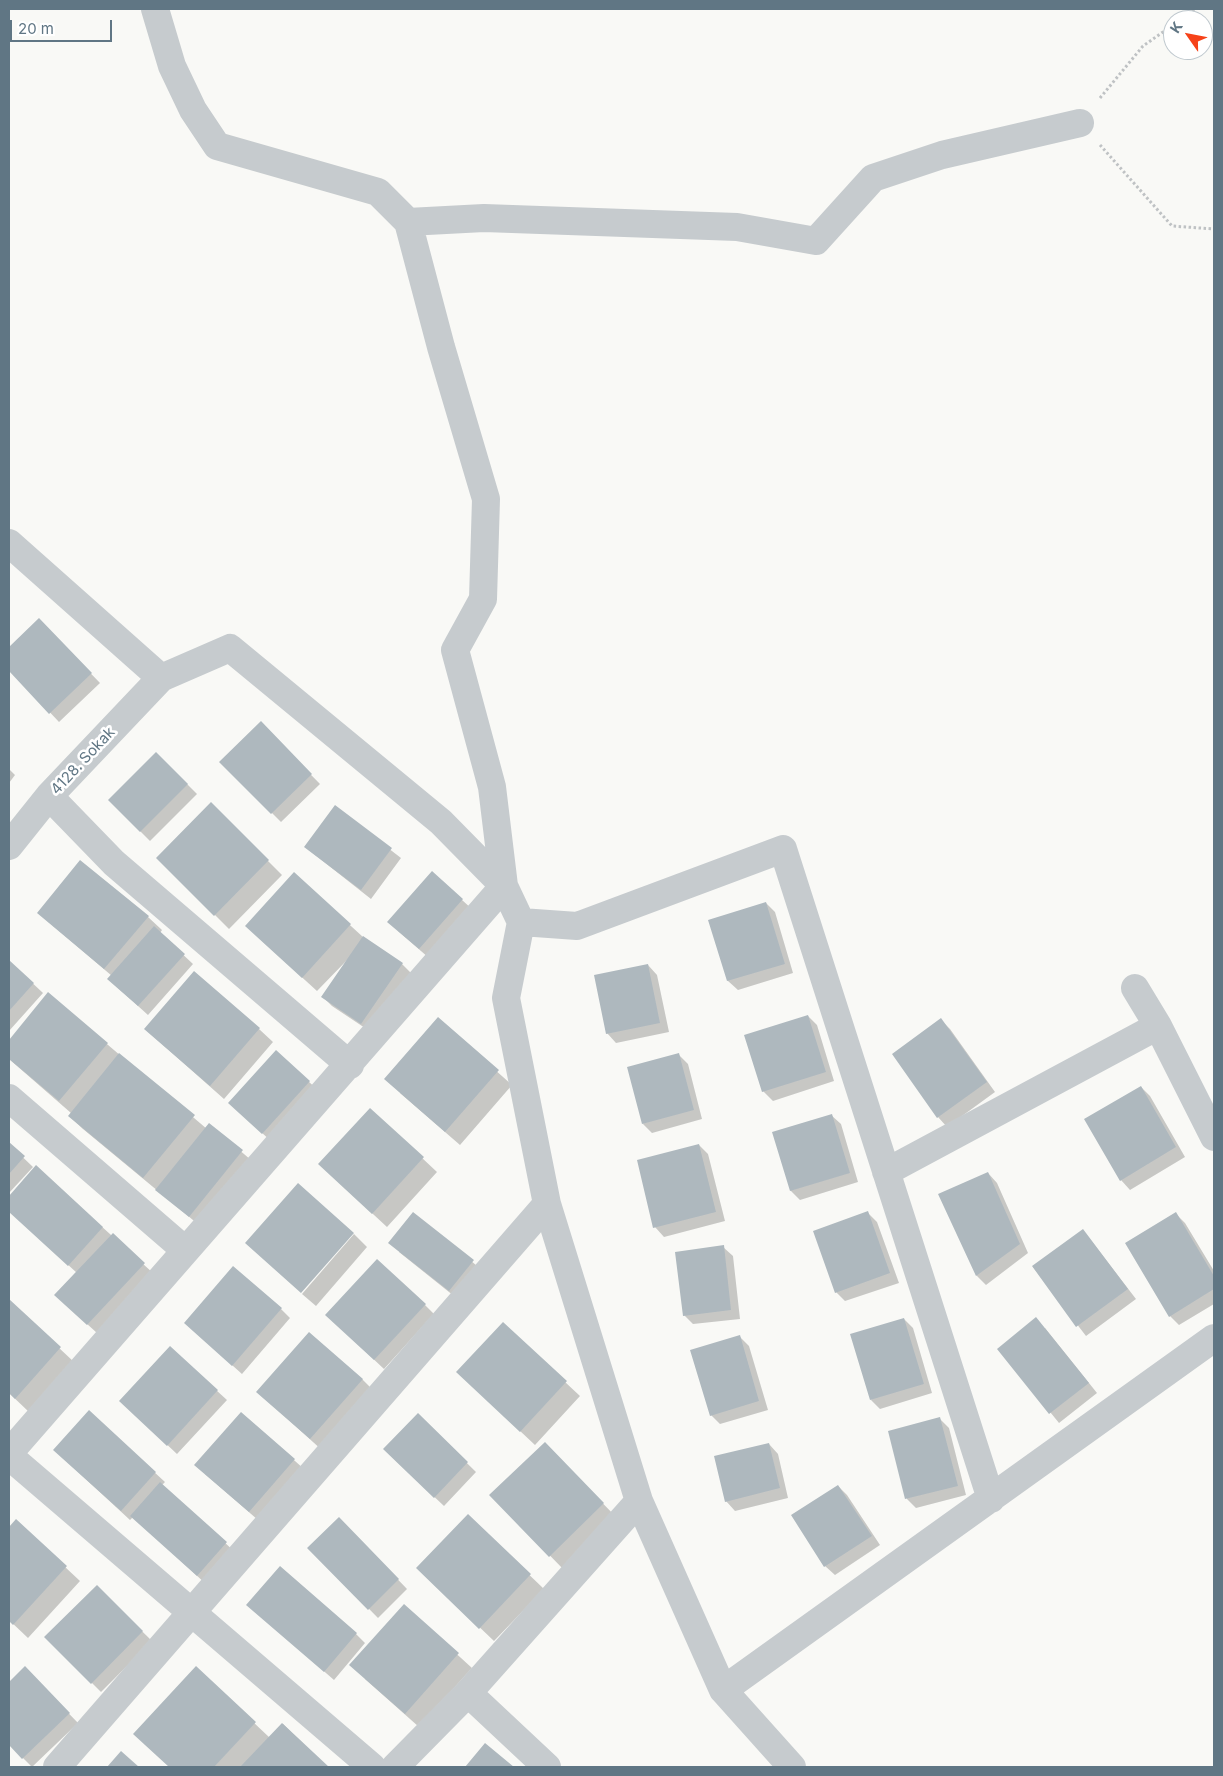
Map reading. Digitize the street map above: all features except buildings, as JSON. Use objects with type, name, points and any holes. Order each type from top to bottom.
[{"type":"street","points":[[155,9],[172,66],[193,110],[217,146],[378,192],[408,222],[441,347],[486,499],[483,599],[456,650],[492,787],[504,886],[521,922],[506,998],[548,1204],[639,1501],[722,1690],[792,1767]]},
{"type":"street","points":[[408,222],[484,218],[737,227],[816,241],[873,178],[942,155],[1080,123]]},
{"type":"street","points":[[9,543],[161,678],[230,648],[441,822],[504,886]]},
{"type":"street","name":"4128. Sokak","points":[[9,846],[49,796],[161,678]]},
{"type":"street","points":[[49,796],[114,862],[350,1065]]},
{"type":"street","points":[[521,922],[577,926],[783,849],[991,1499]]},
{"type":"street","points":[[372,1767],[9,1454],[185,1250],[350,1065],[504,886]]},
{"type":"street","points":[[1135,988],[1158,1026],[1214,1137]]},
{"type":"street","points":[[886,1172],[1158,1026]]},
{"type":"street","points":[[9,1098],[185,1250]]},
{"type":"street","points":[[57,1767],[548,1204]]},
{"type":"street","points":[[722,1690],[1214,1338]]},
{"type":"street","points":[[395,1767],[468,1693],[639,1501]]},
{"type":"street","points":[[468,1693],[547,1767]]},
{"type":"path","points":[[1163,32],[1143,46],[1080,123],[1172,226],[1214,229]]}]
